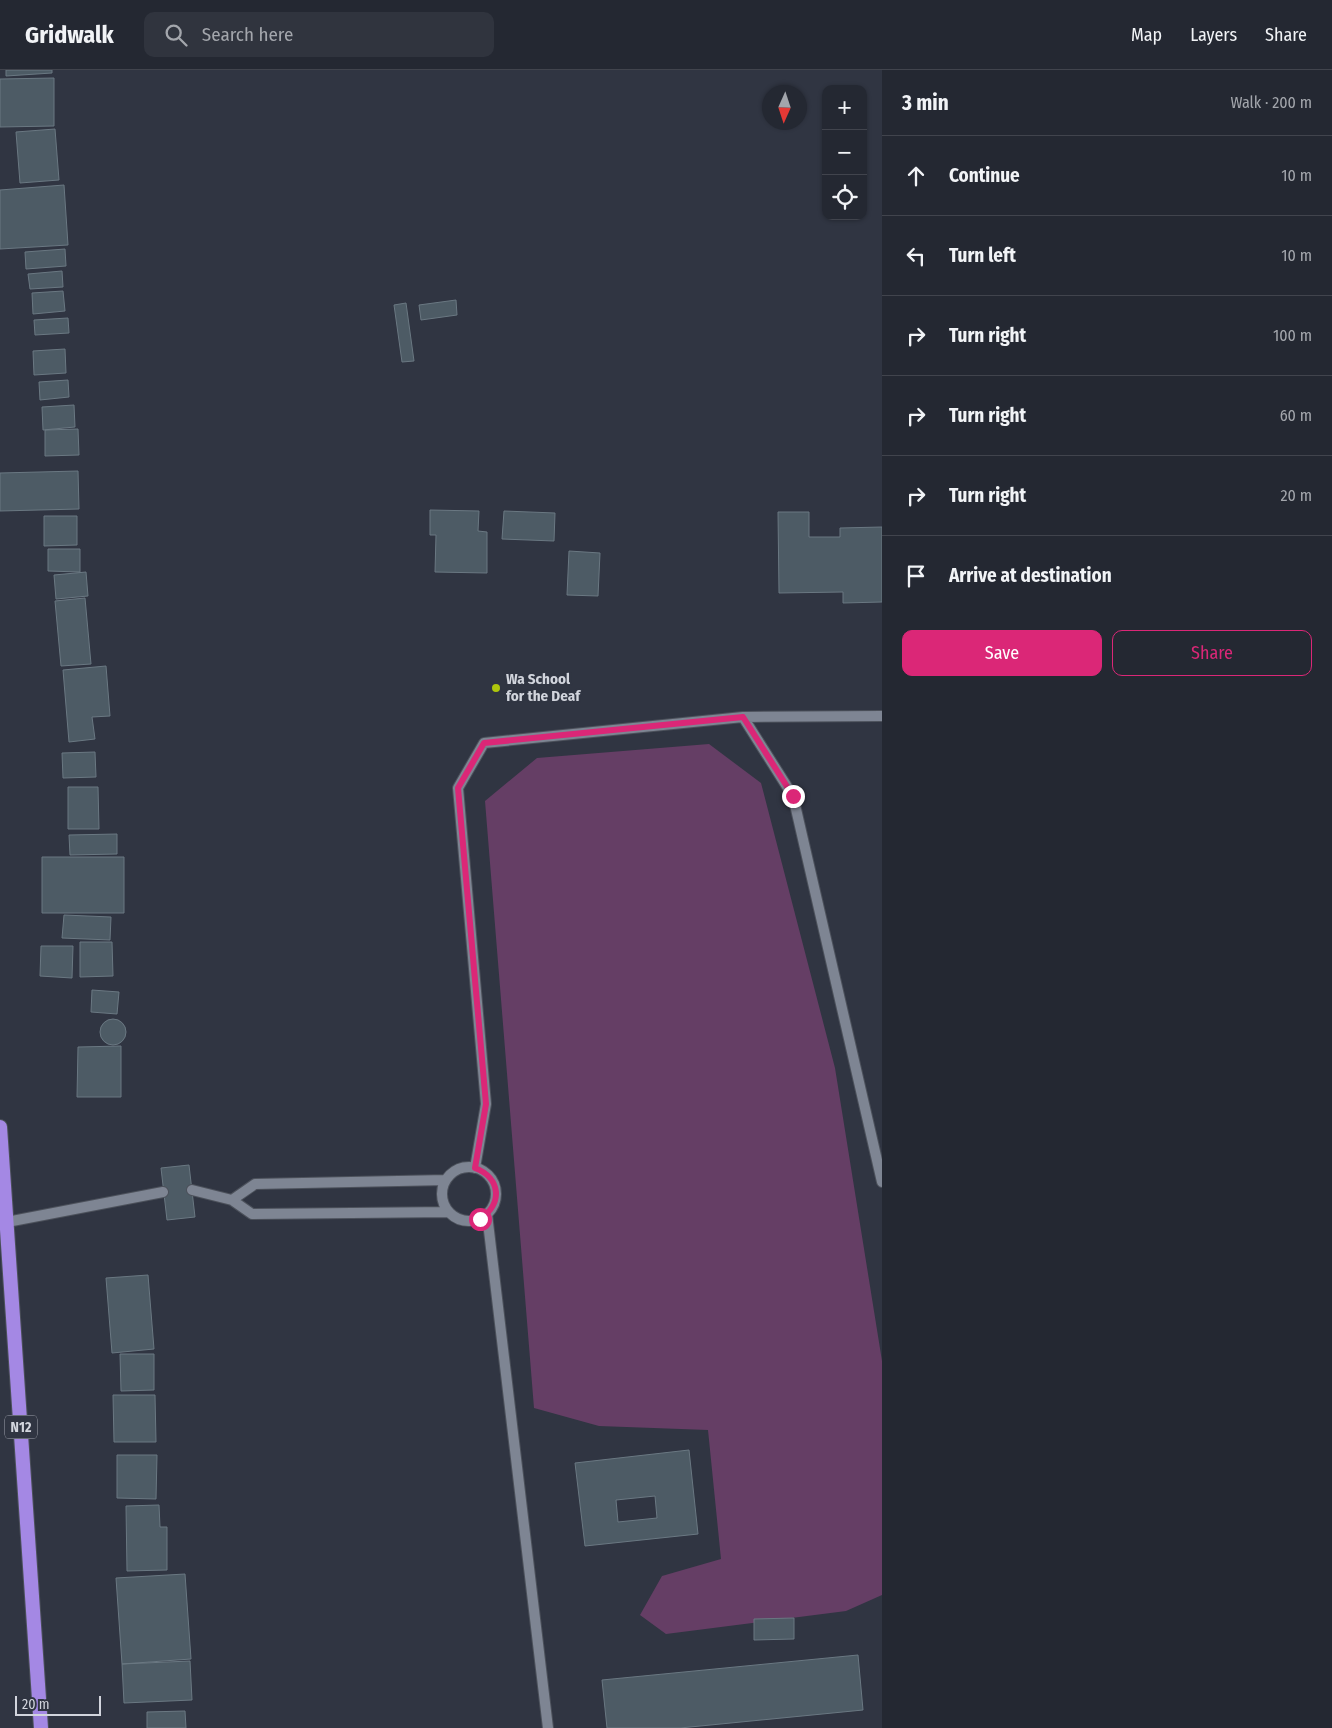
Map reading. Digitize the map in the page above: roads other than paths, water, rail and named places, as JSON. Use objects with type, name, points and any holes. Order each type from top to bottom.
[{"type":"highway","name":"N12","points":[[0,1127],[41,1728]]},
{"type":"lane","points":[[475,1168],[486,1104],[458,788],[484,743],[743,717],[882,716]]},
{"type":"lane","points":[[743,717],[793,796],[882,1182]]},
{"type":"lane","points":[[466,1168],[475,1168],[489,1176],[496,1192],[492,1208],[487,1214],[480,1219],[463,1220],[449,1212],[442,1196],[446,1180],[451,1174],[466,1168]]},
{"type":"lane","points":[[232,1200],[255,1184],[446,1180]]},
{"type":"lane","points":[[192,1190],[232,1200],[252,1214],[449,1212]]},
{"type":"lane","points":[[7,1222],[163,1192]]},
{"type":"lane","points":[[487,1214],[548,1728]]},
{"type":"place","name":"Wa School for the Deaf","points":[[496,688]]}]
